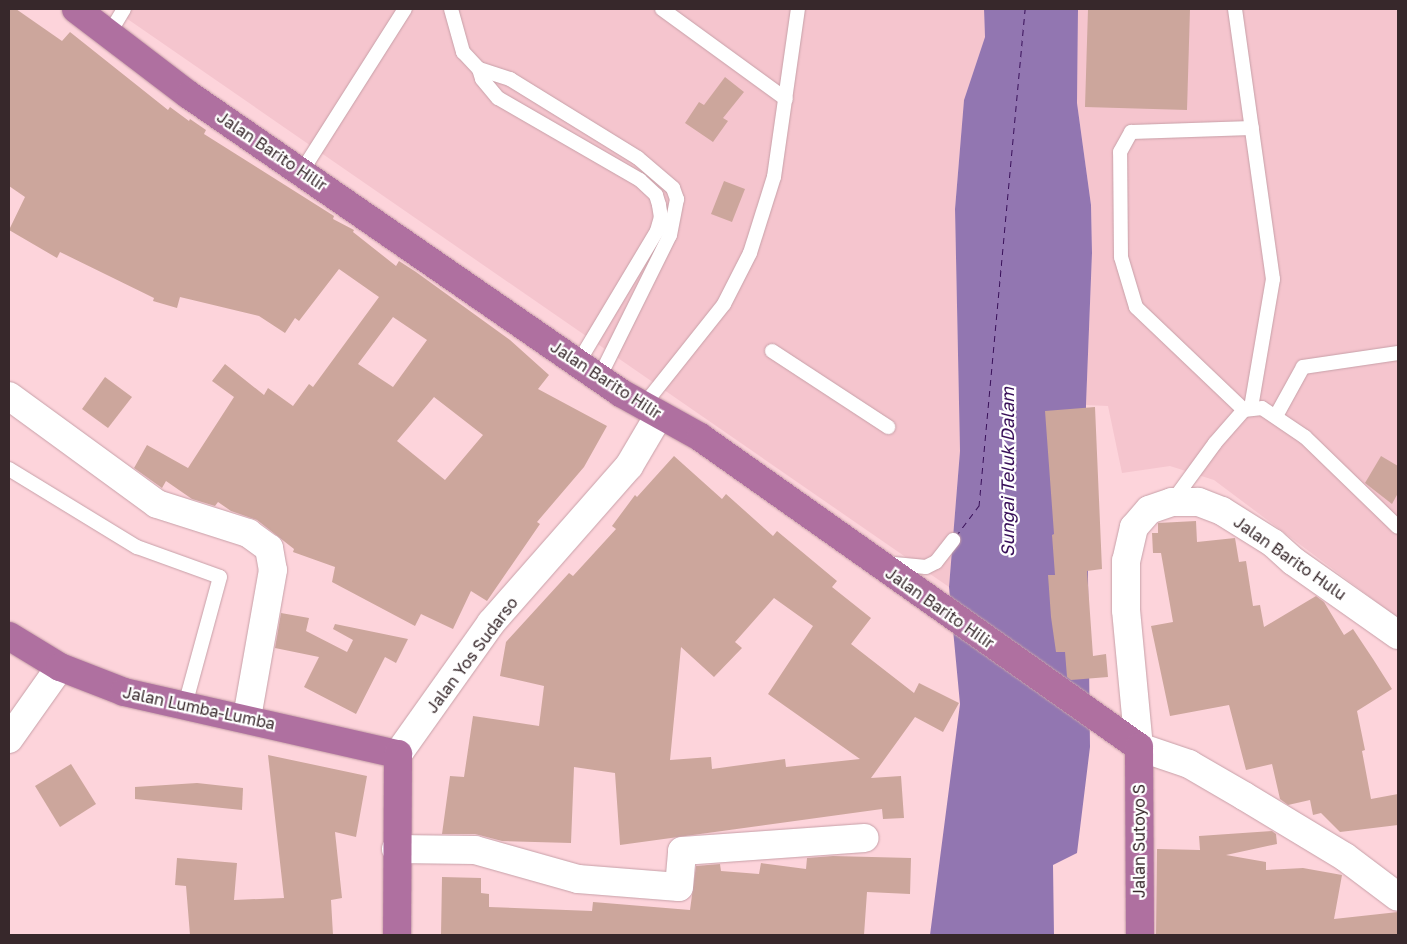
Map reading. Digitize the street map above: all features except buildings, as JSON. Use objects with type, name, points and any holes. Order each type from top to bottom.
[{"type":"highway","name":"Jalan Barito Hilir","points":[[76,9],[189,95],[589,370],[651,411],[700,437],[916,592],[1139,747]]},
{"type":"highway","name":"Jalan Lumba-Lumba","points":[[9,636],[60,668],[124,692],[247,718],[398,754]]},
{"type":"highway","name":"Jalan Sutoyo S","points":[[1139,747],[1140,935]]},
{"type":"highway","points":[[397,935],[398,754]]},
{"type":"street","points":[[9,396],[157,504],[248,533],[268,548],[273,570],[247,718]]},
{"type":"street","name":"Jalan Yos Sudarso","points":[[398,754],[492,623],[629,466],[651,411]]},
{"type":"street","name":"Jalan Barito Hulu","points":[[1139,747],[1126,610],[1126,561],[1134,527],[1149,510],[1172,502],[1198,502],[1246,525],[1398,635]]},
{"type":"street","points":[[9,740],[60,668]]},
{"type":"street","points":[[1139,747],[1189,764],[1344,857],[1398,897]]},
{"type":"street","points":[[396,849],[475,850],[578,880],[679,887],[682,851],[866,838]]},
{"type":"lane","points":[[109,34],[124,9]]},
{"type":"lane","points":[[302,171],[405,9]]},
{"type":"lane","points":[[451,9],[462,52],[479,69],[482,79],[498,98],[640,180],[656,195],[660,218],[657,231],[589,370]]},
{"type":"lane","points":[[662,9],[786,99]]},
{"type":"lane","points":[[651,411],[724,304],[750,253],[774,177],[798,9]]},
{"type":"lane","points":[[1172,502],[1215,443],[1248,409],[1273,280],[1235,9]]},
{"type":"lane","points":[[479,69],[490,70],[518,84],[638,158],[673,188],[677,199],[670,235],[589,370]]},
{"type":"lane","points":[[1252,128],[1131,132],[1120,152],[1121,257],[1136,307],[1248,409],[1262,408],[1305,437],[1398,527]]},
{"type":"lane","points":[[656,195],[673,188]]},
{"type":"lane","points":[[772,351],[888,427]]},
{"type":"lane","points":[[1276,416],[1303,367],[1398,353]]},
{"type":"lane","points":[[9,469],[138,547],[220,577],[185,705]]},
{"type":"lane","points":[[876,563],[926,568],[936,562],[953,540]]},
{"type":"shaded area","points":[[113,9],[984,9],[985,37],[964,100],[955,209],[960,451],[949,587]]},
{"type":"shaded area","points":[[1078,9],[1398,9],[1398,618],[1214,480],[1170,466],[1122,473],[1108,406],[1086,405],[1092,253],[1091,205],[1077,103]]},
{"type":"water","name":"Sungai Teluk Dalam","points":[[984,9],[1078,9],[1077,103],[1091,205],[1092,253],[1086,405],[1090,747],[1077,853],[1053,865],[1054,935],[930,935],[960,704],[949,587],[960,451],[955,209],[964,100],[985,37]]},
{"type":"ferry route","points":[[956,536],[979,506],[1025,9]]}]
